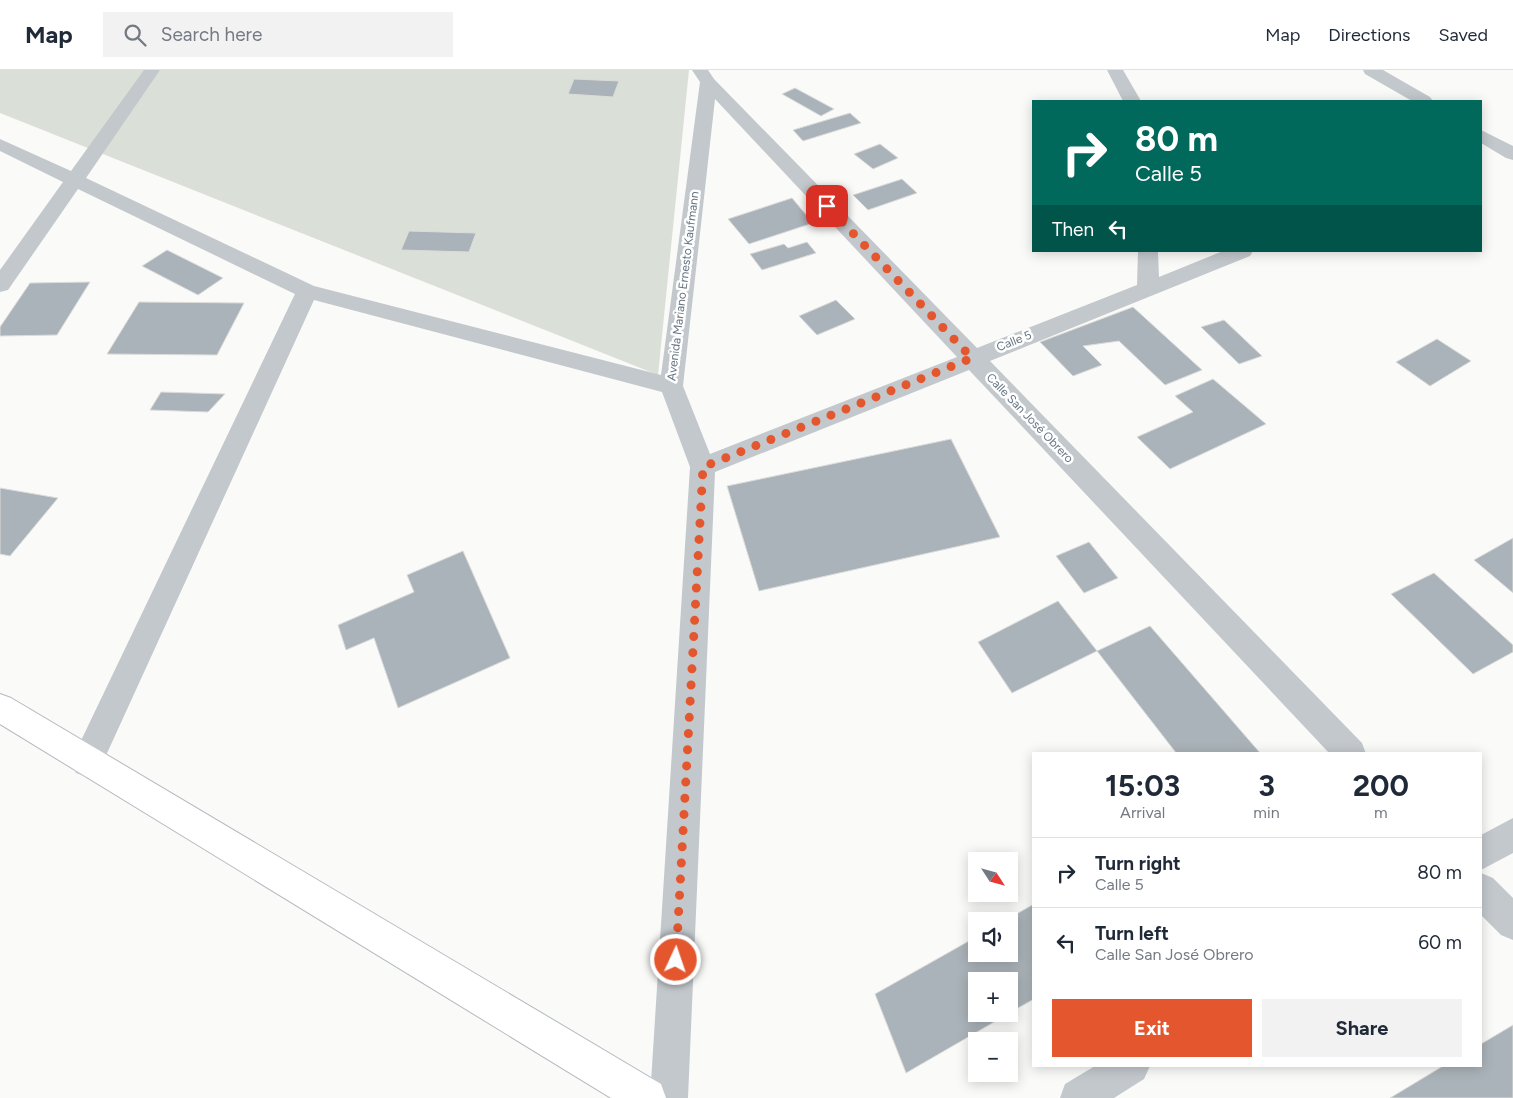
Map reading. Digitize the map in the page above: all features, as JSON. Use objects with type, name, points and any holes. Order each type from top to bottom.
[{"type":"main road","points":[[0,708],[647,1098]]},
{"type":"street","points":[[0,285],[152,70]]},
{"type":"street","points":[[1115,70],[1131,100]]},
{"type":"street","points":[[1371,70],[1422,100]]},
{"type":"street","name":"Calle San José Obrero","points":[[704,76],[1349,752]]},
{"type":"street","name":"Avenida Mariano Ernesto Kaufmann","points":[[669,1098],[703,467],[671,386],[704,76]]},
{"type":"street","points":[[1482,136],[1511,151]]},
{"type":"street","points":[[0,144],[307,291],[671,386]]},
{"type":"street","points":[[1482,160],[1511,151]]},
{"type":"street","points":[[1148,252],[1148,288]]},
{"type":"street","name":"Calle 5","points":[[703,467],[1240,252]]},
{"type":"street","points":[[87,762],[307,291]]},
{"type":"street","points":[[1482,853],[1513,834]]},
{"type":"street","points":[[1482,891],[1513,923]]},
{"type":"street","points":[[1079,1098],[1129,1067]]},
{"type":"shaded area","points":[[0,70],[689,70],[658,375],[0,113]]},
{"type":"building","points":[[574,79],[619,81],[613,97],[568,94]]},
{"type":"building","points":[[795,88],[834,109],[821,116],[782,94]]},
{"type":"building","points":[[850,113],[861,123],[803,141],[793,130]]},
{"type":"building","points":[[880,144],[898,158],[873,169],[854,154]]},
{"type":"building","points":[[902,179],[917,193],[868,210],[853,195]]},
{"type":"building","points":[[792,198],[813,223],[749,244],[728,219]]},
{"type":"building","points":[[409,231],[476,233],[469,252],[401,250]]},
{"type":"building","points":[[807,242],[816,253],[762,270],[750,254],[784,244],[788,248]]},
{"type":"building","points":[[167,250],[223,278],[198,295],[142,266]]},
{"type":"building","points":[[90,282],[57,335],[0,336],[0,327],[30,283]]},
{"type":"building","points":[[836,300],[855,319],[817,335],[799,316]]},
{"type":"building","points":[[139,302],[244,303],[217,355],[107,354]]},
{"type":"building","points":[[1133,307],[1202,370],[1165,385],[1119,341],[1083,346],[1102,365],[1073,376],[1040,342]]},
{"type":"building","points":[[1224,320],[1262,356],[1239,364],[1201,327]]},
{"type":"building","points":[[1437,339],[1471,361],[1430,386],[1396,362]]},
{"type":"building","points":[[1213,379],[1266,424],[1170,469],[1137,437],[1193,412],[1175,396]]},
{"type":"building","points":[[161,392],[225,394],[208,412],[150,410]]},
{"type":"building","points":[[951,439],[1000,537],[759,591],[727,486]]},
{"type":"building","points":[[0,488],[58,498],[10,556],[0,554]]},
{"type":"building","points":[[1513,538],[1513,593],[1474,560]]},
{"type":"building","points":[[1089,542],[1118,578],[1084,593],[1056,556]]},
{"type":"building","points":[[463,551],[510,658],[398,708],[374,638],[346,650],[338,625],[414,592],[407,575]]},
{"type":"building","points":[[1434,573],[1513,645],[1513,652],[1473,674],[1391,594]]},
{"type":"building","points":[[1058,601],[1097,651],[1012,693],[978,642]]},
{"type":"building","points":[[1150,626],[1259,752],[1175,752],[1097,651]]},
{"type":"building","points":[[1032,905],[1032,1000],[1018,1008],[1018,972],[968,972],[968,1022],[994,1022],[977,1032],[968,1032],[968,1037],[906,1073],[875,994],[968,942],[968,962],[1018,962],[1018,913]]},
{"type":"building","points":[[1513,1025],[1513,1098],[1390,1098],[1441,1067],[1482,1067],[1482,1043]]},
{"type":"route","points":[[676,960],[703,467],[972,358],[827,206]]}]
